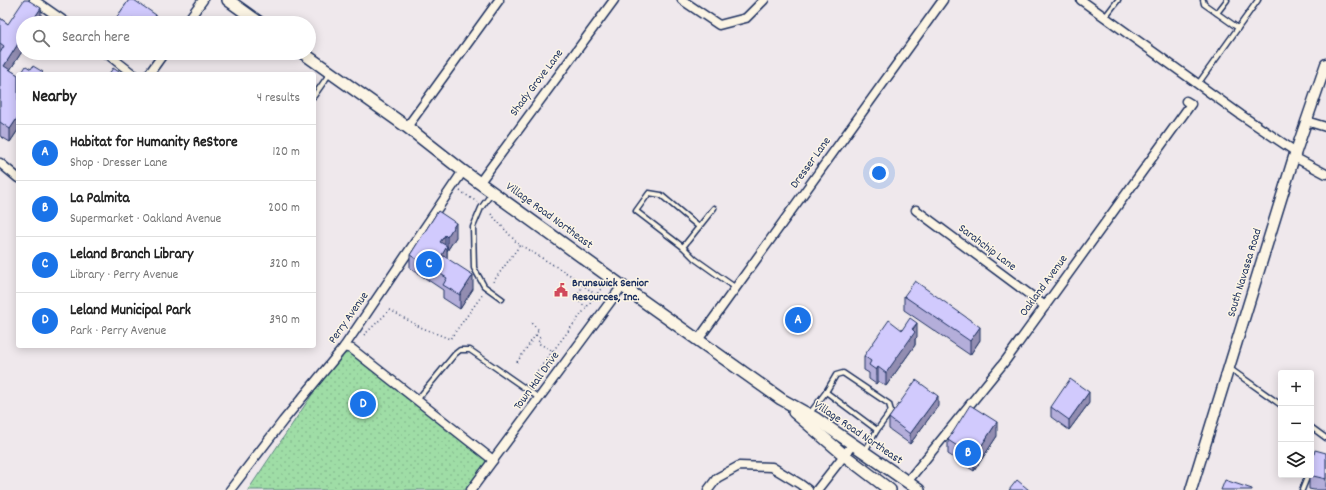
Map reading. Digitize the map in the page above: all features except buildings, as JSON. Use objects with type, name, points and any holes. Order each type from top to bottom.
[{"type":"main road","points":[[228,0],[250,16]]},
{"type":"main road","name":"Village Road Northeast","points":[[313,60],[407,126],[463,170],[622,286],[781,399],[809,415],[853,444],[919,490]]},
{"type":"main road","name":"Village Road Northeast","points":[[781,399],[844,454],[890,490]]},
{"type":"street","points":[[34,0],[57,16]]},
{"type":"street","points":[[191,16],[203,0]]},
{"type":"street","points":[[407,126],[499,0]]},
{"type":"street","name":"Shady Grove Lane","points":[[480,182],[614,0]]},
{"type":"street","points":[[682,0],[719,25],[746,18],[764,0]]},
{"type":"street","name":"Dresser Lane","points":[[698,340],[943,0]]},
{"type":"street","points":[[1081,0],[1295,155],[1326,174]]},
{"type":"street","points":[[115,60],[130,72]]},
{"type":"street","points":[[150,72],[159,60]]},
{"type":"street","name":"South Navassa Road","points":[[1191,490],[1295,155],[1326,64]]},
{"type":"street","name":"Oakland Avenue","points":[[907,482],[1006,360],[1191,104],[1186,101]]},
{"type":"street","points":[[1306,121],[1326,127]]},
{"type":"street","points":[[0,163],[16,176]]},
{"type":"street","name":"Perry Avenue","points":[[230,490],[283,421],[344,347],[463,170]]},
{"type":"street","name":"Sarahchip Lane","points":[[916,210],[1044,306]]},
{"type":"street","name":"Town Hall Drive","points":[[471,490],[622,286]]},
{"type":"street","points":[[344,347],[352,349],[416,401],[493,460]]},
{"type":"street","points":[[817,490],[853,444]]},
{"type":"street","points":[[708,490],[717,478],[739,466],[772,468],[808,490]]},
{"type":"lane","points":[[1105,17],[1118,0]]},
{"type":"lane","points":[[1203,0],[1204,4],[1238,28]]},
{"type":"lane","points":[[1217,13],[1226,0]]},
{"type":"lane","points":[[1198,84],[1258,0]]},
{"type":"lane","points":[[316,93],[330,72]]},
{"type":"lane","points":[[493,192],[481,208],[473,227],[474,268],[484,286],[502,299]]},
{"type":"lane","points":[[699,227],[661,195],[649,193],[636,211],[683,247],[695,259],[736,288]]},
{"type":"lane","points":[[683,247],[714,208]]},
{"type":"lane","points":[[416,401],[455,354],[466,349],[470,350],[539,398]]},
{"type":"lane","points":[[1229,368],[1278,403]]},
{"type":"lane","points":[[809,415],[826,392],[836,375],[843,373],[889,404],[891,411],[877,430],[864,452]]},
{"type":"lane","points":[[826,392],[877,430]]},
{"type":"lane","points":[[1314,429],[1326,438]]},
{"type":"lane","points":[[1302,490],[1307,478]]},
{"type":"path","points":[[453,186],[478,204]]},
{"type":"path","points":[[491,214],[520,245],[583,285],[596,295]]},
{"type":"path","points":[[493,282],[520,245]]},
{"type":"path","points":[[535,374],[610,277]]},
{"type":"path","points":[[583,285],[576,300],[586,307]]},
{"type":"path","points":[[363,335],[390,310],[420,327],[450,339],[483,294]]},
{"type":"path","points":[[518,362],[539,330],[530,322]]},
{"type":"path","points":[[536,335],[540,338],[538,343],[553,351]]},
{"type":"green space","points":[[344,347],[493,460],[469,490],[248,490]]},
{"type":"place","name":"Leland Branch Library","points":[[429,264]]},
{"type":"place","name":"Brunswick Senior Resources, Inc.","points":[[561,290]]},
{"type":"place","name":"Habitat for Humanity ReStore","points":[[798,320]]},
{"type":"place","name":"Leland Municipal Park","points":[[363,404]]},
{"type":"place","name":"La Palmita","points":[[968,453]]}]
